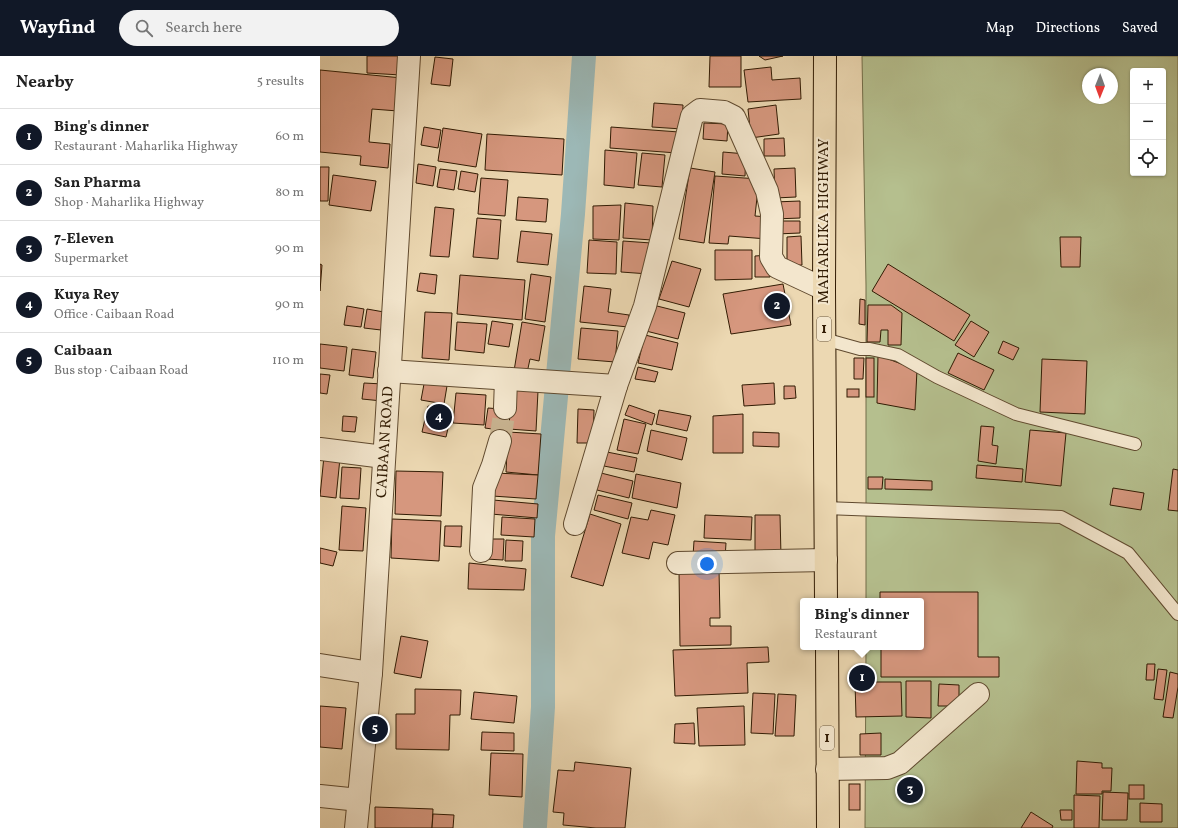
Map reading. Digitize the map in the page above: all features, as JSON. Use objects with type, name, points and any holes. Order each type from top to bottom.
[{"type":"highway","name":"MAHARLIKA HIGHWAY","points":[[826,56],[824,289],[826,598]]},
{"type":"highway","name":"1","points":[[827,650],[828,828]]},
{"type":"street","name":"CAIBAAN ROAD","points":[[356,828],[371,673],[410,56]]},
{"type":"street","points":[[575,524],[616,386],[645,306],[692,116],[700,110],[724,112],[734,117],[767,191],[772,214],[771,257],[777,267],[824,289]]},
{"type":"street","points":[[389,371],[616,386]]},
{"type":"street","points":[[505,408],[506,379]]},
{"type":"street","points":[[481,551],[484,488],[500,441]]},
{"type":"street","points":[[320,449],[384,458]]},
{"type":"street","points":[[678,563],[826,560]]},
{"type":"street","points":[[320,665],[371,673]]},
{"type":"street","points":[[827,769],[887,768],[900,763],[978,694]]},
{"type":"street","points":[[320,796],[359,800]]},
{"type":"lane","points":[[824,339],[860,349],[870,349],[898,355],[937,377],[1016,414],[1135,444]]},
{"type":"lane","points":[[825,508],[1061,517],[1128,553],[1178,614]]},
{"type":"green space","points":[[862,56],[1178,56],[1178,828],[865,828],[866,650],[924,650],[924,598],[866,598],[866,285]]},
{"type":"building","points":[[367,56],[402,56],[401,75],[367,73]]},
{"type":"building","points":[[710,56],[741,56],[741,87],[709,87]]},
{"type":"building","points":[[759,56],[783,56],[765,60]]},
{"type":"building","points":[[435,57],[453,59],[450,86],[431,84]]},
{"type":"building","points":[[771,67],[772,80],[800,78],[801,99],[748,102],[744,70]]},
{"type":"building","points":[[320,70],[402,78],[398,111],[372,109],[369,142],[390,144],[388,168],[360,165],[361,156],[320,152]]},
{"type":"building","points":[[654,103],[683,105],[682,129],[652,127]]},
{"type":"building","points":[[776,105],[779,134],[751,138],[748,109]]},
{"type":"building","points":[[704,123],[728,124],[727,141],[703,139]]},
{"type":"building","points":[[424,127],[441,130],[438,148],[421,145]]},
{"type":"building","points":[[611,127],[679,132],[677,153],[610,148]]},
{"type":"building","points":[[443,128],[482,134],[476,167],[438,161]]},
{"type":"building","points":[[487,134],[564,139],[562,175],[485,170]]},
{"type":"building","points":[[784,138],[785,156],[764,156],[764,139]]},
{"type":"building","points":[[605,150],[637,153],[634,188],[604,185]]},
{"type":"building","points":[[723,152],[746,154],[745,176],[722,174]]},
{"type":"building","points":[[642,153],[665,155],[662,187],[638,185]]},
{"type":"building","points":[[418,164],[436,167],[433,186],[416,183]]},
{"type":"building","points":[[320,167],[329,167],[328,201],[320,201]]},
{"type":"building","points":[[690,168],[715,172],[704,243],[679,239]]},
{"type":"building","points":[[795,168],[796,197],[775,198],[774,169]]},
{"type":"building","points":[[440,169],[457,171],[454,190],[437,187]]},
{"type":"building","points":[[461,171],[478,174],[475,192],[458,189]]},
{"type":"building","points":[[333,175],[376,181],[371,211],[329,205]]},
{"type":"building","points":[[715,176],[759,179],[755,216],[769,217],[767,239],[729,236],[728,244],[709,243]]},
{"type":"building","points":[[481,178],[508,180],[505,216],[478,214]]},
{"type":"building","points":[[518,197],[548,199],[546,222],[516,220]]},
{"type":"building","points":[[800,201],[800,218],[774,219],[774,202]]},
{"type":"building","points":[[625,203],[653,206],[652,240],[623,238]]},
{"type":"building","points":[[621,205],[619,240],[593,239],[593,206]]},
{"type":"building","points":[[435,207],[454,209],[449,257],[430,256]]},
{"type":"building","points":[[477,218],[501,220],[498,259],[473,257]]},
{"type":"building","points":[[776,221],[800,221],[800,233],[776,234]]},
{"type":"building","points":[[521,231],[552,234],[548,265],[517,262]]},
{"type":"building","points":[[801,236],[802,265],[787,266],[787,237]]},
{"type":"building","points":[[1060,237],[1081,237],[1080,267],[1061,267]]},
{"type":"building","points":[[589,240],[617,242],[616,274],[587,273]]},
{"type":"building","points":[[623,241],[651,243],[649,274],[621,272]]},
{"type":"building","points":[[715,250],[752,250],[752,279],[715,280]]},
{"type":"building","points":[[770,255],[770,277],[755,277],[755,256]]},
{"type":"building","points":[[672,261],[701,269],[689,307],[659,299]]},
{"type":"building","points":[[320,264],[322,265],[320,291]]},
{"type":"building","points":[[888,264],[970,315],[954,341],[872,291]]},
{"type":"building","points":[[420,273],[437,275],[435,294],[417,291]]},
{"type":"building","points":[[531,274],[551,277],[545,322],[525,319]]},
{"type":"building","points":[[460,275],[525,280],[522,320],[457,314]]},
{"type":"building","points":[[783,284],[791,325],[731,334],[723,294]]},
{"type":"building","points":[[584,286],[611,289],[608,312],[629,315],[628,327],[580,322]]},
{"type":"building","points":[[860,299],[865,300],[865,325],[859,324]]},
{"type":"building","points":[[653,305],[685,313],[678,339],[646,331]]},
{"type":"building","points":[[868,305],[891,305],[902,313],[901,345],[888,345],[888,330],[881,330],[880,342],[867,342]]},
{"type":"building","points":[[347,306],[364,309],[361,327],[344,325]]},
{"type":"building","points":[[367,309],[384,312],[381,330],[364,328]]},
{"type":"building","points":[[425,312],[452,313],[449,360],[422,358]]},
{"type":"building","points":[[492,321],[513,324],[509,347],[488,344]]},
{"type":"building","points":[[971,321],[989,332],[974,357],[955,345]]},
{"type":"building","points":[[457,322],[487,324],[484,353],[455,350]]},
{"type":"building","points":[[522,322],[545,326],[539,361],[530,359],[527,373],[514,371]]},
{"type":"building","points":[[581,328],[618,331],[615,362],[578,359]]},
{"type":"building","points":[[645,335],[678,343],[672,370],[638,363]]},
{"type":"building","points":[[1003,341],[1019,348],[1013,360],[998,353]]},
{"type":"building","points":[[320,344],[347,347],[344,371],[320,368]]},
{"type":"building","points":[[352,349],[376,352],[373,378],[349,375]]},
{"type":"building","points":[[958,353],[994,370],[984,390],[948,373]]},
{"type":"building","points":[[878,355],[917,370],[915,410],[877,403]]},
{"type":"building","points":[[854,358],[864,358],[863,379],[854,379]]},
{"type":"building","points":[[866,358],[874,358],[874,397],[866,397]]},
{"type":"building","points":[[1042,359],[1087,361],[1085,414],[1040,412]]},
{"type":"building","points":[[638,367],[658,372],[655,382],[635,379]]},
{"type":"building","points":[[320,374],[330,375],[327,394],[320,393]]},
{"type":"building","points":[[364,383],[383,384],[382,401],[362,399]]},
{"type":"building","points":[[774,383],[775,404],[744,406],[742,385]]},
{"type":"building","points":[[424,384],[447,386],[444,404],[421,400]]},
{"type":"building","points":[[784,386],[795,386],[796,398],[784,399]]},
{"type":"building","points":[[847,389],[859,389],[859,397],[847,397]]},
{"type":"building","points":[[511,390],[538,391],[536,431],[509,429]]},
{"type":"building","points":[[456,393],[486,395],[484,425],[453,423]]},
{"type":"building","points":[[629,405],[655,414],[652,425],[625,415]]},
{"type":"building","points":[[428,406],[452,411],[446,437],[422,432]]},
{"type":"building","points":[[488,408],[501,409],[499,430],[485,428]]},
{"type":"building","points":[[578,409],[594,410],[593,443],[577,443]]},
{"type":"building","points":[[659,410],[691,416],[687,431],[656,424]]},
{"type":"building","points":[[743,414],[743,453],[713,453],[713,416]]},
{"type":"building","points":[[343,416],[357,417],[355,432],[342,431]]},
{"type":"building","points":[[624,419],[646,424],[638,454],[617,450]]},
{"type":"building","points":[[981,426],[994,427],[992,445],[998,446],[996,464],[978,461]]},
{"type":"building","points":[[651,430],[687,438],[682,460],[647,451]]},
{"type":"building","points":[[1030,430],[1066,433],[1061,486],[1025,482]]},
{"type":"building","points":[[508,432],[541,434],[538,475],[506,472]]},
{"type":"building","points":[[753,432],[779,433],[779,447],[753,446]]},
{"type":"building","points":[[607,452],[637,458],[634,472],[604,466]]},
{"type":"building","points":[[324,456],[340,458],[336,498],[320,496]]},
{"type":"building","points":[[977,465],[1023,469],[1022,482],[976,478]]},
{"type":"building","points":[[342,467],[361,468],[359,499],[340,498]]},
{"type":"building","points":[[1173,469],[1178,470],[1178,511],[1168,510]]},
{"type":"building","points":[[396,471],[443,472],[441,516],[395,514]]},
{"type":"building","points":[[495,473],[538,475],[536,499],[492,496]]},
{"type":"building","points":[[601,473],[633,481],[629,498],[597,490]]},
{"type":"building","points":[[636,474],[681,483],[677,508],[632,498]]},
{"type":"building","points":[[868,477],[883,477],[882,489],[868,489]]},
{"type":"building","points":[[885,479],[932,481],[932,490],[885,489]]},
{"type":"building","points":[[1113,488],[1144,493],[1141,510],[1110,505]]},
{"type":"building","points":[[598,495],[632,503],[628,519],[594,510]]},
{"type":"building","points":[[493,500],[538,504],[537,518],[491,514]]},
{"type":"building","points":[[342,506],[366,508],[363,551],[339,550]]},
{"type":"building","points":[[651,510],[675,515],[668,545],[653,542],[649,559],[622,553],[631,517],[648,520]]},
{"type":"building","points":[[590,514],[621,524],[603,586],[571,577]]},
{"type":"building","points":[[705,515],[752,517],[751,540],[704,538]]},
{"type":"building","points":[[755,515],[780,515],[781,556],[755,556]]},
{"type":"building","points":[[502,517],[535,519],[534,537],[501,535]]},
{"type":"building","points":[[392,519],[441,521],[439,561],[391,558]]},
{"type":"building","points":[[445,526],[462,526],[461,547],[444,546]]},
{"type":"building","points":[[486,539],[504,539],[503,560],[486,559]]},
{"type":"building","points":[[506,540],[523,541],[522,561],[505,561]]},
{"type":"building","points":[[694,541],[726,543],[725,559],[693,556]]},
{"type":"building","points":[[320,548],[337,552],[333,566],[320,563]]},
{"type":"building","points":[[469,563],[526,569],[524,590],[468,589]]},
{"type":"building","points":[[719,570],[720,618],[710,618],[710,626],[731,626],[731,645],[680,646],[679,571]]},
{"type":"building","points":[[880,592],[978,592],[978,657],[999,657],[999,677],[881,677],[881,650],[924,650],[924,598],[880,598]]},
{"type":"building","points":[[401,636],[428,641],[421,678],[394,673]]},
{"type":"building","points":[[768,647],[769,662],[747,663],[748,693],[675,696],[673,650]]},
{"type":"building","points":[[1147,664],[1155,664],[1154,680],[1146,680]]},
{"type":"building","points":[[1158,669],[1167,670],[1163,700],[1154,699]]},
{"type":"building","points":[[1170,672],[1178,674],[1178,687],[1173,718],[1163,717]]},
{"type":"building","points":[[906,681],[931,681],[931,718],[906,717]]},
{"type":"building","points":[[855,682],[901,682],[902,716],[856,717]]},
{"type":"building","points":[[939,684],[959,685],[959,706],[938,706]]},
{"type":"building","points":[[415,689],[461,690],[460,715],[450,715],[449,750],[396,749],[396,714],[415,714]]},
{"type":"building","points":[[474,692],[517,696],[514,723],[471,719]]},
{"type":"building","points":[[753,693],[775,694],[773,734],[751,733]]},
{"type":"building","points":[[778,694],[796,695],[794,736],[775,736]]},
{"type":"building","points":[[320,706],[346,708],[342,749],[320,747]]},
{"type":"building","points":[[744,706],[745,745],[699,746],[697,708]]},
{"type":"building","points":[[694,723],[695,744],[674,743],[675,724]]},
{"type":"building","points":[[482,732],[514,733],[514,751],[481,750]]},
{"type":"building","points":[[881,733],[881,755],[860,755],[860,734]]},
{"type":"building","points":[[491,753],[523,754],[522,797],[489,795]]},
{"type":"building","points":[[1077,761],[1102,763],[1102,768],[1112,768],[1111,791],[1102,791],[1102,794],[1076,794]]},
{"type":"building","points":[[575,762],[631,768],[625,828],[596,828],[563,825],[564,813],[553,812],[558,770],[574,771]]},
{"type":"building","points":[[849,784],[860,784],[860,810],[849,810]]},
{"type":"building","points":[[1129,785],[1144,785],[1144,799],[1129,799]]},
{"type":"building","points":[[1103,792],[1128,793],[1127,820],[1102,820]]},
{"type":"building","points":[[1074,795],[1100,796],[1099,828],[1074,828]]},
{"type":"building","points":[[1140,803],[1162,804],[1162,822],[1140,822]]},
{"type":"building","points":[[375,807],[433,809],[432,828],[375,828]]},
{"type":"building","points":[[1060,810],[1072,810],[1072,820],[1061,820]]},
{"type":"building","points":[[1031,812],[1053,826],[1052,828],[1021,828]]},
{"type":"building","points":[[433,814],[454,815],[453,828],[432,828]]},
{"type":"waterway","points":[[535,826],[543,707],[543,536],[573,214],[584,56]]},
{"type":"tunnel","points":[[500,441],[505,408]]},
{"type":"place","name":"San Pharma","points":[[777,306]]},
{"type":"place","name":"Kuya Rey","points":[[439,417]]},
{"type":"place","name":"Bing's dinner","points":[[862,678]]},
{"type":"place","name":"Caibaan","points":[[375,729]]},
{"type":"place","name":"7-Eleven","points":[[910,790]]}]
